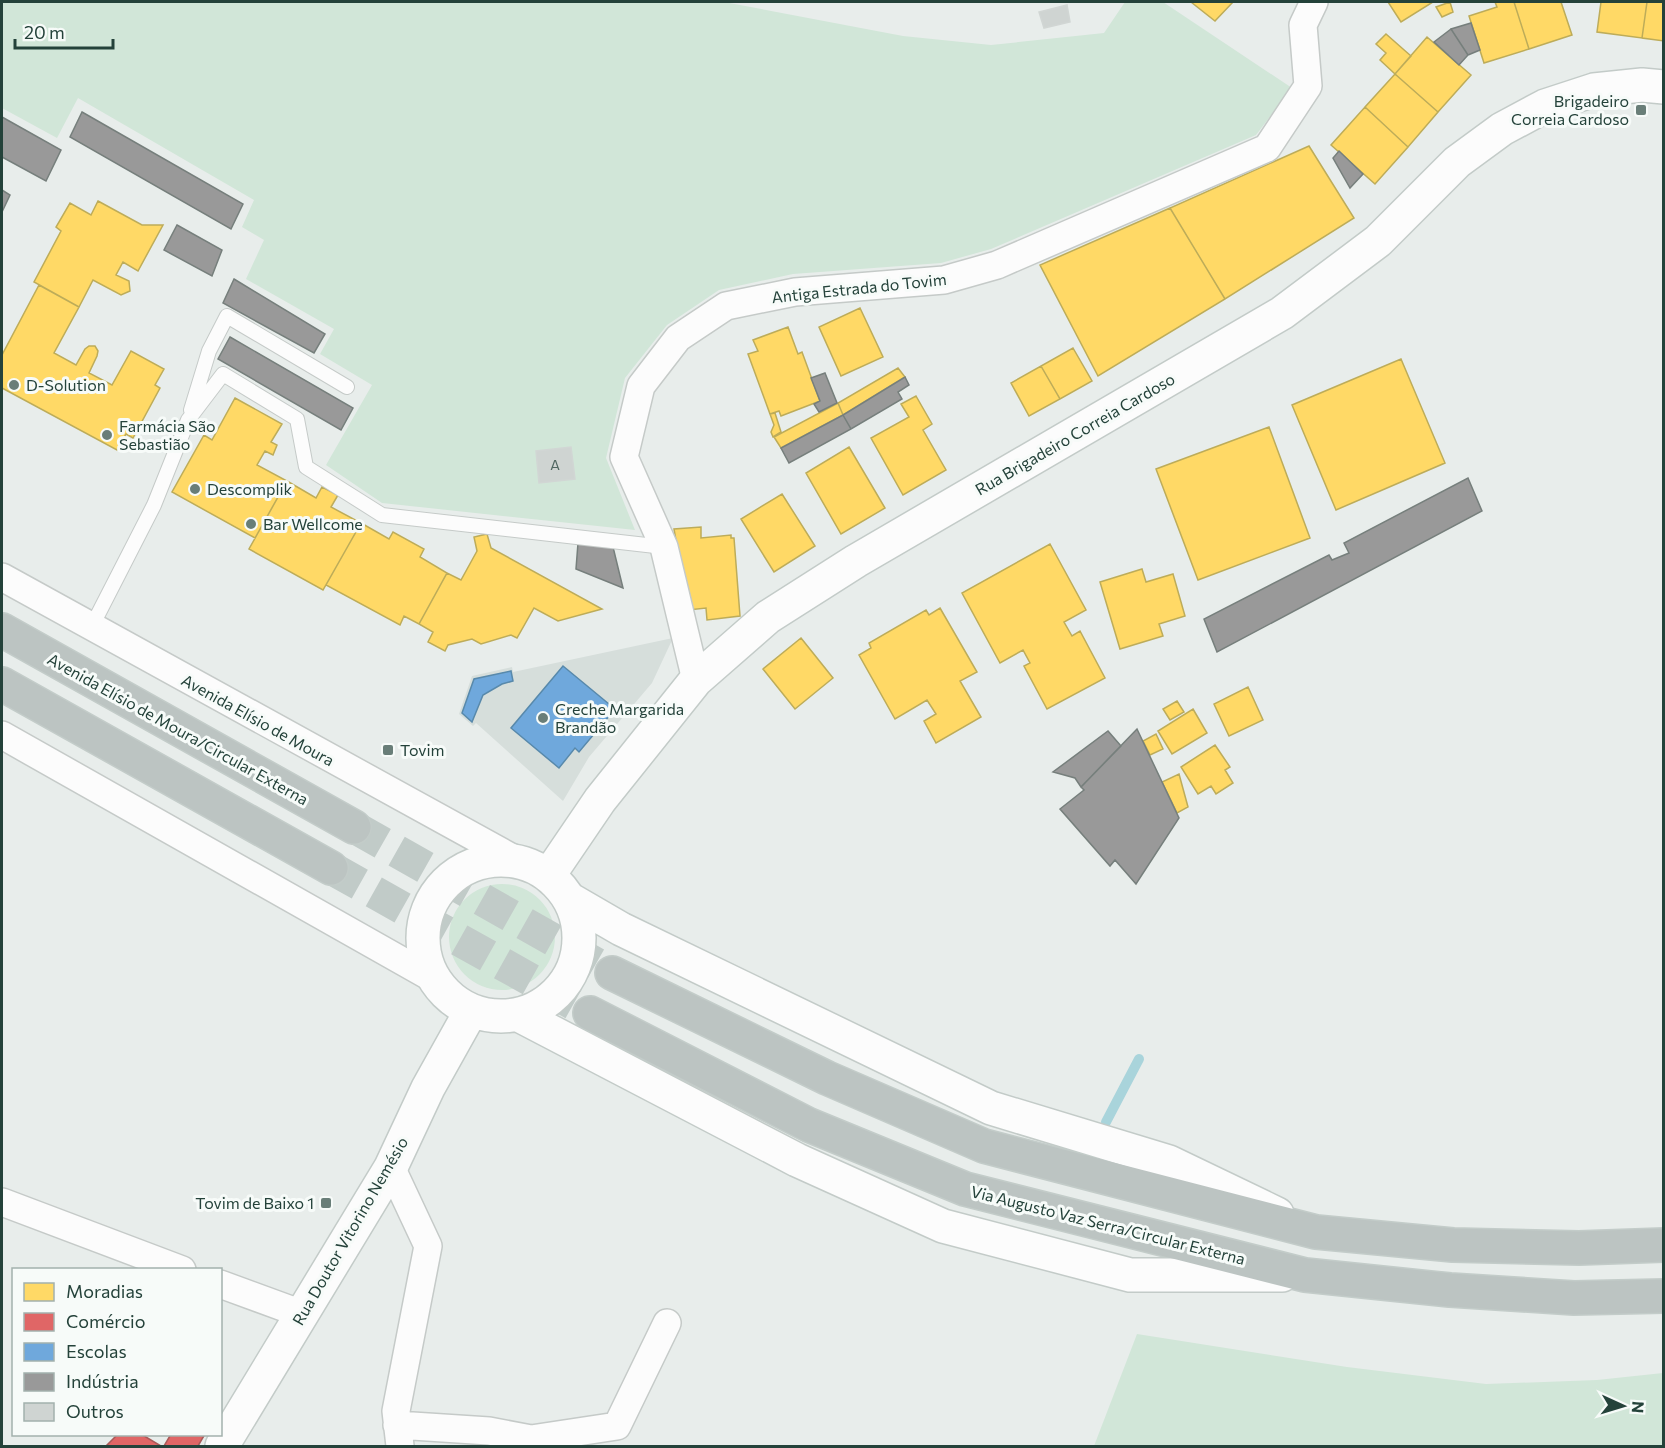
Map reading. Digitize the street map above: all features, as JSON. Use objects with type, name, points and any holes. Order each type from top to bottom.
[{"type":"highway","name":"Avenida Elísio de Moura/Circular Externa","points":[[2,630],[354,827]]},
{"type":"highway","points":[[2,684],[331,868]]},
{"type":"highway","points":[[612,973],[827,1078],[984,1146],[1316,1233],[1453,1245],[1579,1248],[1664,1245]]},
{"type":"highway","name":"Via Augusto Vaz Serra/Circular Externa","points":[[590,1013],[809,1125],[965,1189],[1305,1275],[1450,1290],[1574,1298],[1664,1296]]},
{"type":"street","name":"Antiga Estrada do Tovim","points":[[696,680],[664,547],[624,456],[641,386],[678,338],[726,306],[795,291],[944,280],[997,266],[1267,148],[1308,86],[1303,25],[1314,2]]},
{"type":"street","name":"Rua Brigadeiro Correia Cardoso","points":[[549,875],[600,800],[696,680],[768,617],[856,561],[1282,313],[1378,241],[1457,162],[1502,129],[1545,106],[1594,90],[1642,85],[1664,87]]},
{"type":"street","name":"Avenida Elísio de Moura","points":[[2,577],[516,860]]},
{"type":"street","points":[[2,735],[434,979]]},
{"type":"street","points":[[571,900],[579,923],[580,947],[573,970],[560,991],[541,1006],[519,1015],[494,1016],[471,1011],[450,998],[434,979],[424,955],[423,929],[435,897],[445,883],[465,867],[490,859],[516,860],[549,875],[571,900],[621,929],[991,1108],[1169,1162],[1316,1233]]},
{"type":"street","name":"Rua Doutor Vitorino Nemésio","points":[[222,1446],[390,1167],[428,1088],[471,1011]]},
{"type":"street","points":[[519,1015],[796,1160],[943,1226],[1130,1275],[1305,1275]]},
{"type":"street","points":[[390,1167],[428,1246],[396,1411],[398,1436],[531,1439],[617,1426],[667,1323]]},
{"type":"street","points":[[2,1202],[179,1268]]},
{"type":"street","points":[[222,1285],[302,1314]]},
{"type":"lane","points":[[92,628],[154,505],[188,420],[209,351],[227,316],[347,387]]},
{"type":"lane","points":[[188,420],[223,374],[297,419],[306,467],[382,515],[664,547]]},
{"type":"shaded area","name":"Creche Margarida Brandão","points":[[673,638],[652,683],[589,757],[563,801],[476,723],[473,726],[459,714],[472,676],[512,667],[513,672]]},
{"type":"green space","points":[[2,2],[724,2],[903,36],[991,45],[1104,33],[1125,2],[1163,2],[1292,88],[1256,135],[991,249],[941,263],[793,274],[719,290],[667,325],[625,378],[606,458],[635,530],[382,503],[326,465],[372,385],[320,354],[334,329],[246,279],[264,240],[242,227],[254,200],[78,98],[57,138],[2,108]]},
{"type":"green space","points":[[502,884],[522,888],[540,899],[551,917],[555,937],[551,957],[540,975],[522,986],[502,990],[482,986],[464,975],[453,957],[449,937],[453,917],[464,899],[482,888]]},
{"type":"green space","points":[[1137,1334],[1347,1367],[1486,1384],[1597,1380],[1663,1373],[1663,1446],[1094,1446]]},
{"type":"building: Moradias","points":[[1191,2],[1233,2],[1215,21]]},
{"type":"building: Moradias","points":[[1388,2],[1433,2],[1401,22]]},
{"type":"building: Moradias","points":[[1450,2],[1453,12],[1442,17],[1436,7]]},
{"type":"building: Moradias","points":[[1495,2],[1514,2],[1529,49],[1484,63],[1469,16],[1497,7]]},
{"type":"building: Moradias","points":[[1514,2],[1561,2],[1572,35],[1529,49]]},
{"type":"building: Moradias","points":[[1601,2],[1647,2],[1642,38],[1597,32]]},
{"type":"building: Moradias","points":[[1647,2],[1664,2],[1664,41],[1642,38]]},
{"type":"building: Moradias","points":[[1386,34],[1411,56],[1395,74],[1380,60],[1386,53],[1376,44]]},
{"type":"building: Moradias","points":[[1427,37],[1471,75],[1438,112],[1395,74]]},
{"type":"building: Moradias","points":[[1395,74],[1438,112],[1408,147],[1365,107]]},
{"type":"building: Moradias","points":[[1365,107],[1408,147],[1375,184],[1331,145]]},
{"type":"building: Moradias","points":[[1309,146],[1354,218],[1225,299],[1170,208]]},
{"type":"building: Moradias","points":[[98,201],[142,225],[163,225],[138,271],[123,262],[116,275],[129,281],[130,291],[121,295],[93,280],[79,307],[34,282],[61,231],[56,227],[70,203],[91,215]]},
{"type":"building: Moradias","points":[[1170,208],[1225,299],[1098,376],[1040,265]]},
{"type":"building: Moradias","points":[[39,285],[79,307],[54,353],[76,365],[85,349],[95,346],[98,351],[97,356],[89,373],[112,385],[131,351],[164,369],[155,385],[160,388],[133,438],[126,434],[117,450],[2,388],[2,355]]},
{"type":"building: Moradias","points":[[860,308],[883,357],[841,376],[819,327]]},
{"type":"building: Moradias","points":[[788,327],[798,354],[802,352],[820,401],[781,416],[779,411],[770,414],[748,354],[758,351],[753,340]]},
{"type":"building: Moradias","points":[[1073,348],[1092,381],[1060,399],[1041,366]]},
{"type":"building: Moradias","points":[[1401,359],[1445,463],[1336,510],[1292,405]]},
{"type":"building: Moradias","points":[[1041,366],[1060,399],[1029,416],[1011,383]]},
{"type":"building: Moradias","points":[[898,368],[905,377],[843,415],[838,403]]},
{"type":"building: Moradias","points":[[916,396],[932,424],[923,430],[946,470],[903,495],[871,438],[909,417],[901,404]]},
{"type":"building: Moradias","points":[[235,398],[282,424],[271,442],[277,445],[273,455],[265,451],[257,465],[287,481],[255,538],[172,492],[204,435],[212,440]]},
{"type":"building: Moradias","points":[[838,403],[843,415],[781,448],[774,437]]},
{"type":"building: Moradias","points":[[775,413],[781,432],[773,437],[771,432],[774,425],[770,414]]},
{"type":"building: Moradias","points":[[1269,427],[1310,538],[1198,580],[1156,469]]},
{"type":"building: Moradias","points":[[849,447],[885,508],[841,534],[806,473]]},
{"type":"building: Moradias","points":[[287,481],[316,498],[322,487],[338,495],[331,507],[361,523],[323,590],[249,549]]},
{"type":"building: Moradias","points":[[782,494],[815,546],[774,572],[741,519]]},
{"type":"building: Moradias","points":[[361,523],[389,539],[393,532],[424,549],[420,557],[447,573],[419,624],[404,616],[400,625],[326,585]]},
{"type":"building: Moradias","points":[[701,527],[701,538],[731,535],[731,538],[734,538],[740,616],[707,620],[706,608],[688,610],[674,529]]},
{"type":"building: Moradias","points":[[487,534],[491,548],[602,609],[558,621],[534,608],[517,638],[511,635],[481,644],[472,639],[448,645],[445,651],[428,642],[433,632],[419,624],[447,573],[461,580],[477,551],[474,537]]},
{"type":"building: Moradias","points":[[1050,544],[1086,610],[1064,622],[1072,636],[1080,631],[1105,678],[1047,709],[1024,666],[1030,663],[1023,650],[1000,663],[962,593]]},
{"type":"building: Moradias","points":[[1142,569],[1146,582],[1173,574],[1185,616],[1159,624],[1163,636],[1120,649],[1100,582]]},
{"type":"building: Moradias","points":[[940,608],[977,672],[960,681],[981,717],[936,743],[924,721],[936,714],[927,700],[895,719],[859,655],[871,648],[869,643],[926,610],[929,615]]},
{"type":"building: Moradias","points":[[801,638],[833,678],[795,709],[763,669]]},
{"type":"building: Moradias","points":[[1248,687],[1263,720],[1229,736],[1214,704]]},
{"type":"building: Moradias","points":[[1177,701],[1184,712],[1170,720],[1163,709]]},
{"type":"building: Moradias","points":[[1193,709],[1207,733],[1172,754],[1158,731]]},
{"type":"building: Moradias","points":[[1156,734],[1163,749],[1150,755],[1143,741]]},
{"type":"building: Moradias","points":[[1215,745],[1230,767],[1225,770],[1233,783],[1216,794],[1211,786],[1198,794],[1181,767]]},
{"type":"building: Moradias","points":[[1179,774],[1188,807],[1177,813],[1162,782]]},
{"type":"building: Comércio","points":[[116,1436],[144,1436],[161,1446],[106,1446]]},
{"type":"building: Comércio","points":[[170,1436],[204,1436],[198,1446],[164,1446]]},
{"type":"building: Escolas","points":[[563,666],[615,709],[579,752],[575,748],[559,768],[511,728]]},
{"type":"building: Escolas","points":[[511,671],[513,681],[502,684],[483,695],[472,722],[462,713],[474,679]]},
{"type":"building: Indústria","points":[[1471,23],[1480,50],[1468,55],[1451,29]]},
{"type":"building: Indústria","points":[[1451,29],[1468,55],[1459,65],[1434,42]]},
{"type":"building: Indústria","points":[[82,112],[243,204],[231,229],[70,137]]},
{"type":"building: Indústria","points":[[2,117],[61,150],[46,181],[2,157]]},
{"type":"building: Indústria","points":[[1339,151],[1363,174],[1350,188],[1333,158]]},
{"type":"building: Indústria","points":[[2,190],[10,195],[2,212]]},
{"type":"building: Indústria","points":[[177,225],[222,250],[212,276],[164,250]]},
{"type":"building: Indústria","points":[[234,279],[325,334],[314,353],[223,303]]},
{"type":"building: Indústria","points":[[230,337],[353,408],[341,430],[218,359]]},
{"type":"building: Indústria","points":[[825,373],[837,403],[819,412],[814,404],[820,401],[811,378]]},
{"type":"building: Indústria","points":[[905,377],[909,385],[898,392],[902,399],[851,429],[843,415]]},
{"type":"building: Indústria","points":[[843,415],[851,429],[789,463],[781,448]]},
{"type":"building: Indústria","points":[[1468,478],[1482,511],[1217,652],[1204,619],[1329,555],[1332,560],[1349,553],[1344,543]]},
{"type":"building: Indústria","points":[[578,543],[613,547],[623,588],[576,569]]},
{"type":"building: Indústria","points":[[1137,729],[1179,818],[1136,884],[1115,860],[1110,866],[1060,809],[1084,790],[1081,787]]},
{"type":"building: Indústria","points":[[1108,731],[1121,746],[1081,787],[1075,778],[1053,772]]},
{"type":"building: Outros","points":[[1067,5],[1070,22],[1044,28],[1039,12]]},
{"type":"building: Outros","points":[[571,447],[575,479],[539,483],[536,451]]},
{"type":"waterway","points":[[1106,1122],[1139,1059]]},
{"type":"tunnel","points":[[354,827],[612,973]]},
{"type":"tunnel","points":[[331,868],[590,1013]]},
{"type":"place","name":"Brigadeiro Correia Cardoso","points":[[1641,110]]},
{"type":"place","name":"D-Solution","points":[[14,385]]},
{"type":"place","name":"Farmácia São Sebastião","points":[[107,435]]},
{"type":"place","name":"Descomplik","points":[[195,489]]},
{"type":"place","name":"Bar Wellcome","points":[[251,524]]},
{"type":"place","name":"Creche Margarida Brandão","points":[[543,718]]},
{"type":"place","name":"Tovim","points":[[388,750]]},
{"type":"place","name":"Tovim de Baixo 1","points":[[326,1203]]}]
